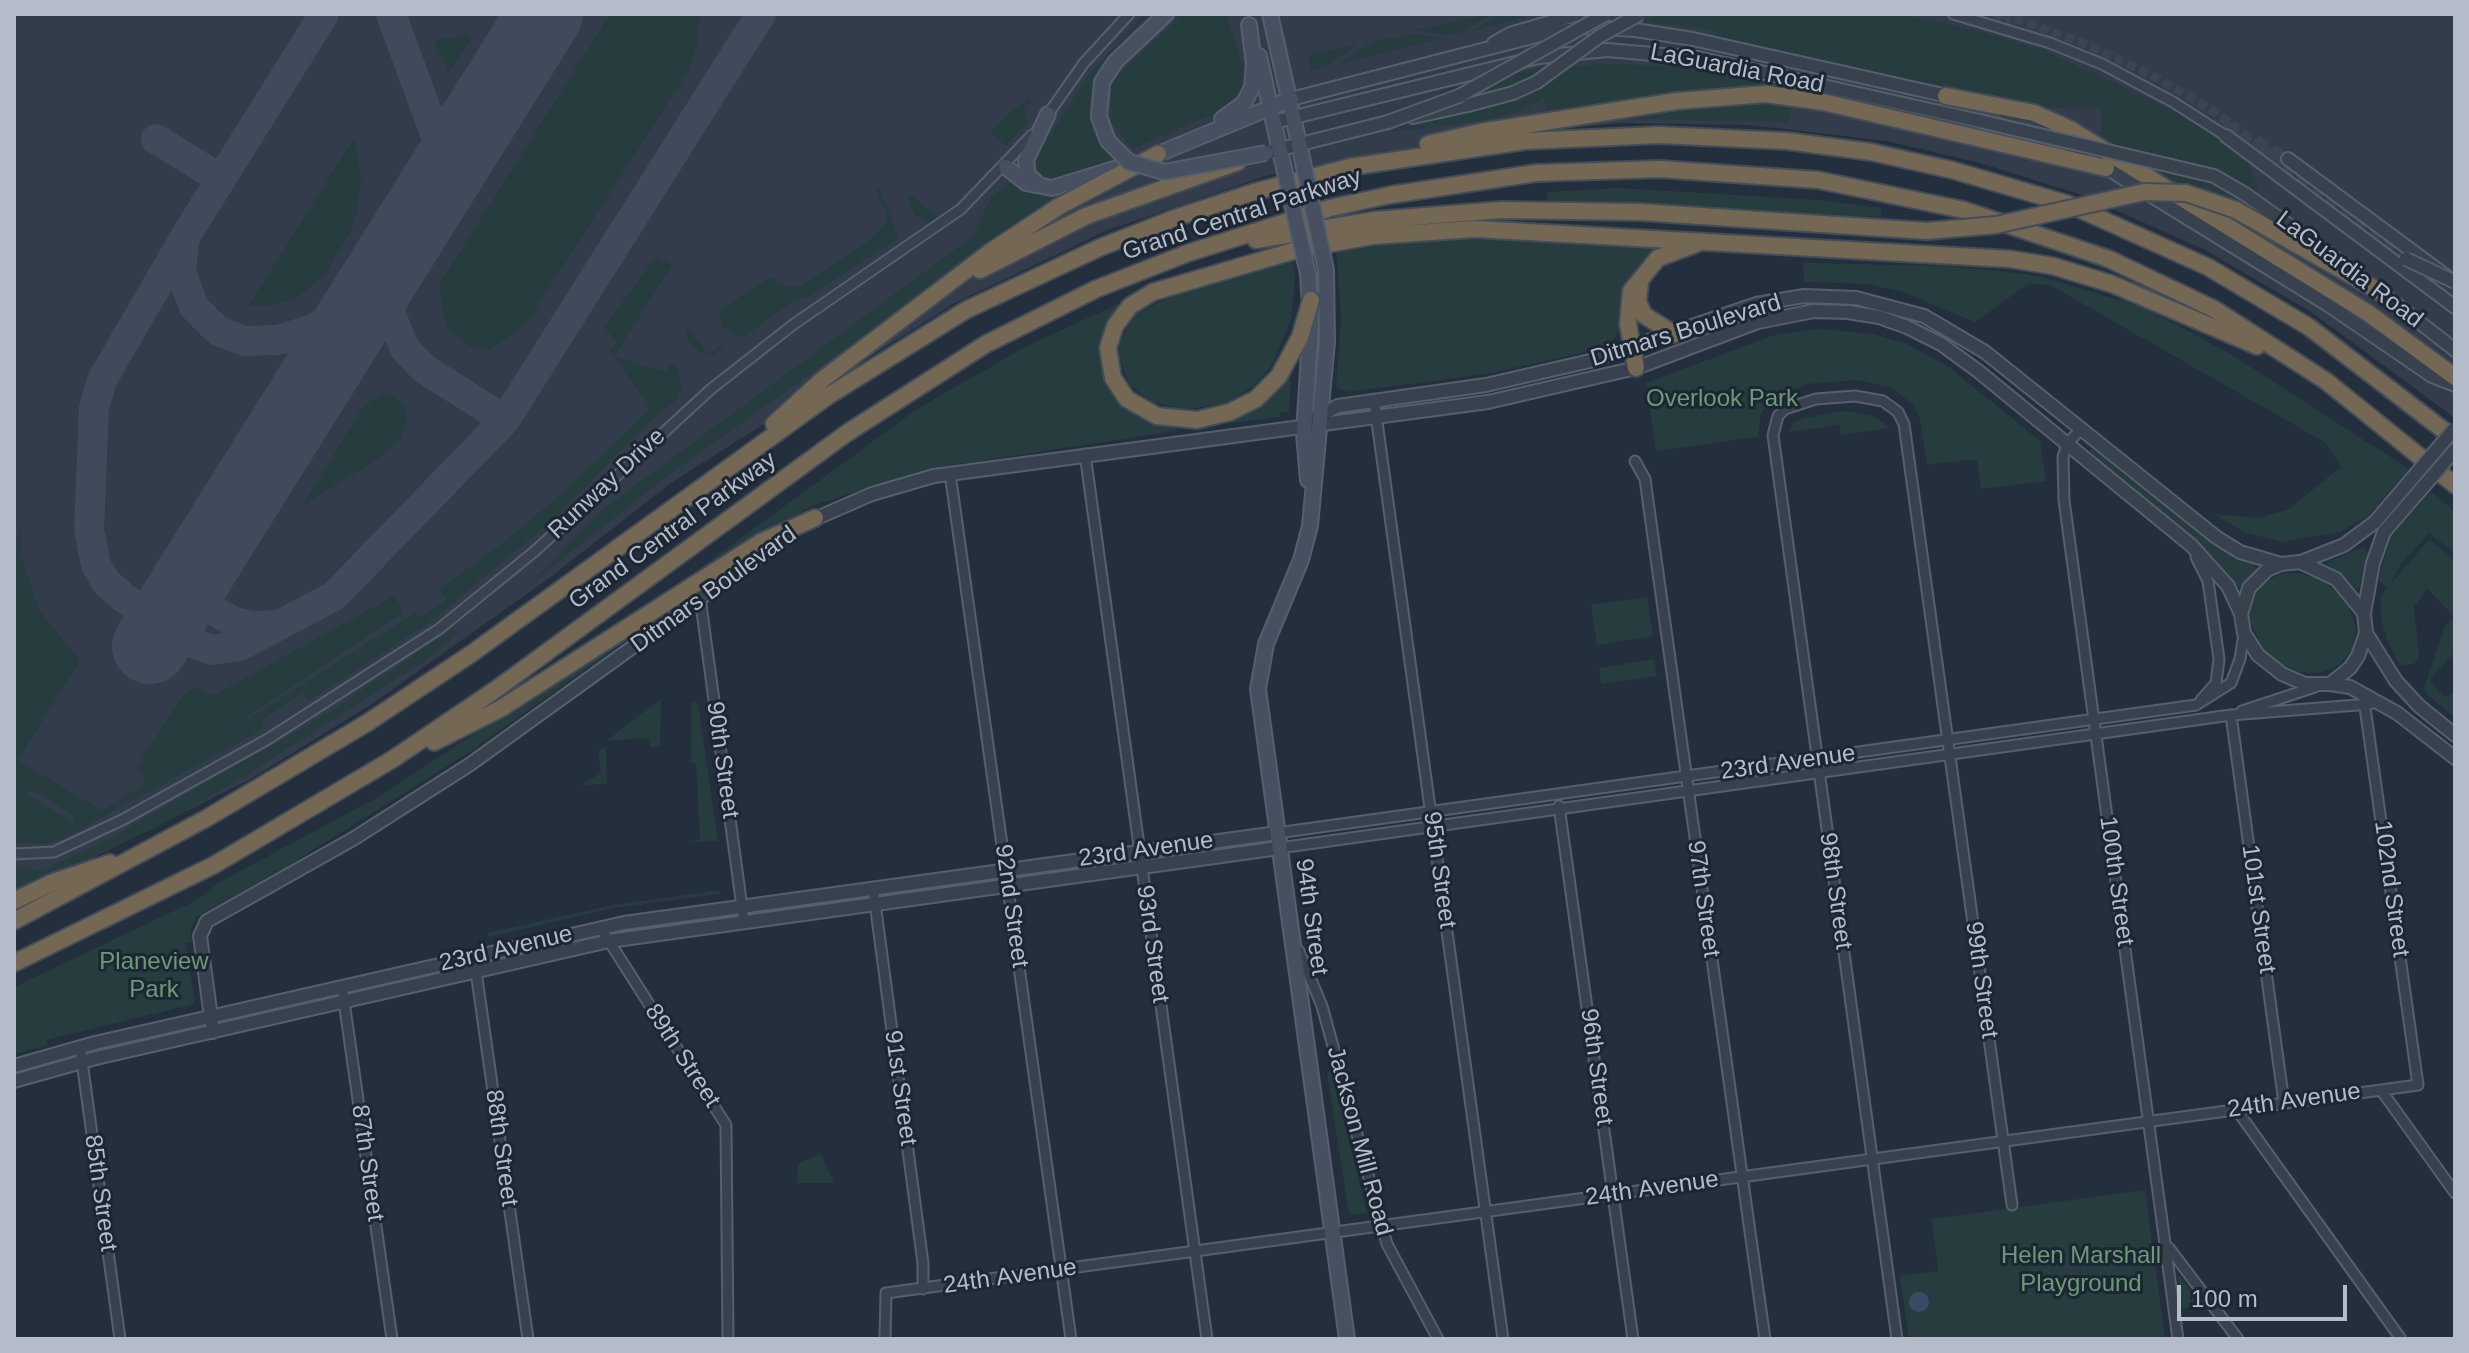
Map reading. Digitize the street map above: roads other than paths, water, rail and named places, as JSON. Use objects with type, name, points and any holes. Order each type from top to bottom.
[{"type":"highway","points":[[1254,192],[1480,132],[1677,101],[1745,94],[1823,102],[2106,168]]},
{"type":"highway","points":[[1946,96],[2034,113],[2070,129],[2368,313],[2455,377]]},
{"type":"highway","name":"Grand Central Parkway","points":[[14,921],[275,780],[420,689],[729,465],[862,373],[966,310],[1101,247],[1254,192],[1394,159],[1568,138],[1659,135],[1745,138],[1843,148],[1917,161],[2068,204],[2208,267],[2309,327],[2455,437]]},
{"type":"highway","points":[[880,336],[993,262],[1086,216],[1272,147]]},
{"type":"highway","points":[[729,465],[808,391],[1037,220],[1158,154]]},
{"type":"highway","name":"Grand Central Parkway","points":[[14,963],[189,878],[358,781],[495,690],[915,387],[1022,325],[1096,289],[1188,253],[1353,202],[1499,177],[1621,169],[1778,175],[1925,200],[2076,246],[2179,290],[2326,381],[2455,485]]},
{"type":"highway","points":[[1188,253],[1375,220],[1501,210],[1640,212],[1927,231],[1996,225],[2144,192],[2186,193],[2236,210],[2382,293]]},
{"type":"highway","points":[[1311,300],[1300,337],[1285,369],[1264,392],[1239,409],[1208,418],[1166,418],[1134,405],[1113,378],[1109,362],[1110,341],[1119,319],[1136,301],[1220,270],[1311,246],[1398,233],[1488,228],[1969,254],[2053,266],[2175,309],[2326,381]]},
{"type":"highway","points":[[1636,368],[1631,350],[1629,296],[1645,270],[1665,254],[1686,245],[1785,245]]},
{"type":"highway","points":[[1645,270],[1638,291],[1642,311],[1648,319],[1674,334]]},
{"type":"highway","points":[[358,781],[500,709],[761,542],[815,518]]},
{"type":"highway","points":[[14,901],[53,882],[153,848]]},
{"type":"main road","points":[[1136,42],[1157,14]]},
{"type":"main road","points":[[1166,14],[1109,69],[1100,88],[1099,117],[1108,141],[1129,162],[1164,172],[1272,147]]},
{"type":"main road","name":"94th Street","points":[[1270,14],[1326,270],[1329,308],[1315,422],[1311,509],[1304,551],[1266,644],[1259,674],[1259,696],[1347,1339]]},
{"type":"main road","points":[[1200,135],[1239,108],[1250,92],[1254,64],[1247,20]]},
{"type":"main road","name":"94th Street","points":[[1247,20],[1271,106],[1274,122],[1272,147],[1308,274],[1315,422]]},
{"type":"main road","points":[[1006,167],[1026,183],[1052,188],[1158,154],[1291,99]]},
{"type":"main road","points":[[1048,114],[1026,165],[1031,179],[1052,188]]},
{"type":"street","name":"Runway Drive","points":[[14,854],[54,852],[124,819],[268,739],[428,636],[535,551],[711,389],[794,324],[961,209],[1006,167],[1084,63],[1129,14]]},
{"type":"street","points":[[1477,52],[1510,34],[1578,14]]},
{"type":"street","points":[[1388,122],[1497,78],[1580,25],[1606,14]]},
{"type":"street","points":[[1272,147],[1513,93],[1537,82],[1610,29],[1640,14]]},
{"type":"street","points":[[1953,14],[2076,53],[2149,88],[2226,136],[2455,307]]},
{"type":"street","name":"LaGuardia Road","points":[[1291,99],[1571,29],[1635,30],[1946,96],[2021,119],[2310,293],[2404,358]]},
{"type":"street","name":"LaGuardia Road","points":[[1274,122],[1539,57],[1607,50],[1653,51],[1712,61],[2191,169],[2224,181],[2313,240],[2455,350]]},
{"type":"street","points":[[2288,159],[2455,284]]},
{"type":"street","points":[[2389,241],[2455,284]]},
{"type":"street","points":[[2406,259],[2455,284]]},
{"type":"street","name":"Ditmars Boulevard","points":[[1315,422],[1338,406],[1486,385],[1631,350],[1781,299],[1828,296],[1879,302],[1924,316],[1985,352],[2216,537],[2240,552],[2281,564]]},
{"type":"street","name":"Ditmars Boulevard","points":[[211,1016],[200,936],[207,921],[353,839],[521,730],[700,597],[815,518],[882,491],[950,473],[1511,398],[1636,368],[1758,322],[1786,315],[1814,311],[1879,317],[1941,344],[2192,546],[2223,580],[2241,614]]},
{"type":"street","points":[[2404,358],[2455,385]]},
{"type":"street","points":[[2404,358],[2437,387],[2455,395]]},
{"type":"street","name":"98th Street","points":[[1897,1339],[1774,442],[1778,416],[1793,405],[1816,399],[1855,396],[1883,401],[1898,412],[1904,424],[1947,741]]},
{"type":"street","name":"95th Street","points":[[1374,400],[1503,1339]]},
{"type":"street","points":[[2455,428],[2380,527],[2364,613],[2366,633],[2396,681],[2419,706],[2455,735]]},
{"type":"street","points":[[2067,444],[2081,429]]},
{"type":"street","points":[[2436,452],[2455,437]]},
{"type":"street","name":"100th Street","points":[[2067,444],[2063,457],[2064,500],[2178,1339]]},
{"type":"street","points":[[2455,450],[2380,527],[2300,562],[2281,564],[2267,570],[2249,588],[2241,614],[2244,633],[2258,655],[2282,674],[2378,703],[2455,758]]},
{"type":"street","name":"93rd Street","points":[[1085,454],[1207,1339]]},
{"type":"street","name":"97th Street","points":[[1635,461],[1645,479],[1765,1339]]},
{"type":"street","name":"92nd Street","points":[[950,473],[1071,1339]]},
{"type":"street","points":[[2175,534],[2199,561],[2208,581],[2217,644],[2216,683],[2196,705]]},
{"type":"street","points":[[2300,562],[2336,579],[2364,613]]},
{"type":"street","name":"90th Street","points":[[700,597],[744,922]]},
{"type":"street","name":"23rd Avenue","points":[[14,1081],[82,1062],[609,941],[1141,867],[1430,812],[2196,705],[2231,683],[2240,659],[2244,633]]},
{"type":"street","points":[[2324,685],[2350,668],[2366,633]]},
{"type":"street","name":"23rd Avenue","points":[[2231,715],[2324,685]]},
{"type":"street","name":"23rd Avenue","points":[[14,1066],[80,1047],[600,927],[1139,851],[1433,826],[2363,699]]},
{"type":"street","name":"102nd Street","points":[[2363,699],[2418,1085]]},
{"type":"street","name":"101st Street","points":[[2231,715],[2284,1103]]},
{"type":"street","name":"99th Street","points":[[1947,741],[2012,1205]]},
{"type":"street","name":"96th Street","points":[[1557,795],[1633,1339]]},
{"type":"street","name":"91st Street","points":[[873,888],[923,1263],[923,1289]]},
{"type":"street","name":"89th Street","points":[[600,927],[726,1125],[728,1339]]},
{"type":"street","name":"Jackson Mill Road","points":[[1293,936],[1322,1006],[1387,1244],[1438,1339]]},
{"type":"street","name":"88th Street","points":[[474,957],[528,1339]]},
{"type":"street","name":"87th Street","points":[[342,987],[392,1339]]},
{"type":"street","points":[[211,1016],[213,1032]]},
{"type":"street","name":"85th Street","points":[[80,1047],[120,1339]]},
{"type":"street","name":"24th Avenue","points":[[885,1339],[886,1293],[2418,1085]]},
{"type":"street","points":[[2381,1090],[2455,1193]]},
{"type":"street","points":[[2236,1109],[2401,1339]]},
{"type":"street","points":[[2167,1245],[2238,1339]]},
{"type":"water","points":[[1919,1292],[1926,1295],[1929,1302],[1926,1309],[1919,1312],[1912,1309],[1909,1302],[1912,1295]]},
{"type":"tunnel","points":[[1980,14],[2010,22]]},
{"type":"tunnel","points":[[2002,14],[2086,44],[2157,78],[2216,113],[2293,170]]},
{"type":"tunnel","points":[[2225,125],[2406,259]]},
{"type":"tunnel","points":[[2256,141],[2288,159]]},
{"type":"park label","name":"Overlook Park","points":[[1722,399]]},
{"type":"park label","name":"Planeview Park","points":[[154,976]]},
{"type":"park label","name":"Helen Marshall Playground","points":[[2081,1270]]}]
